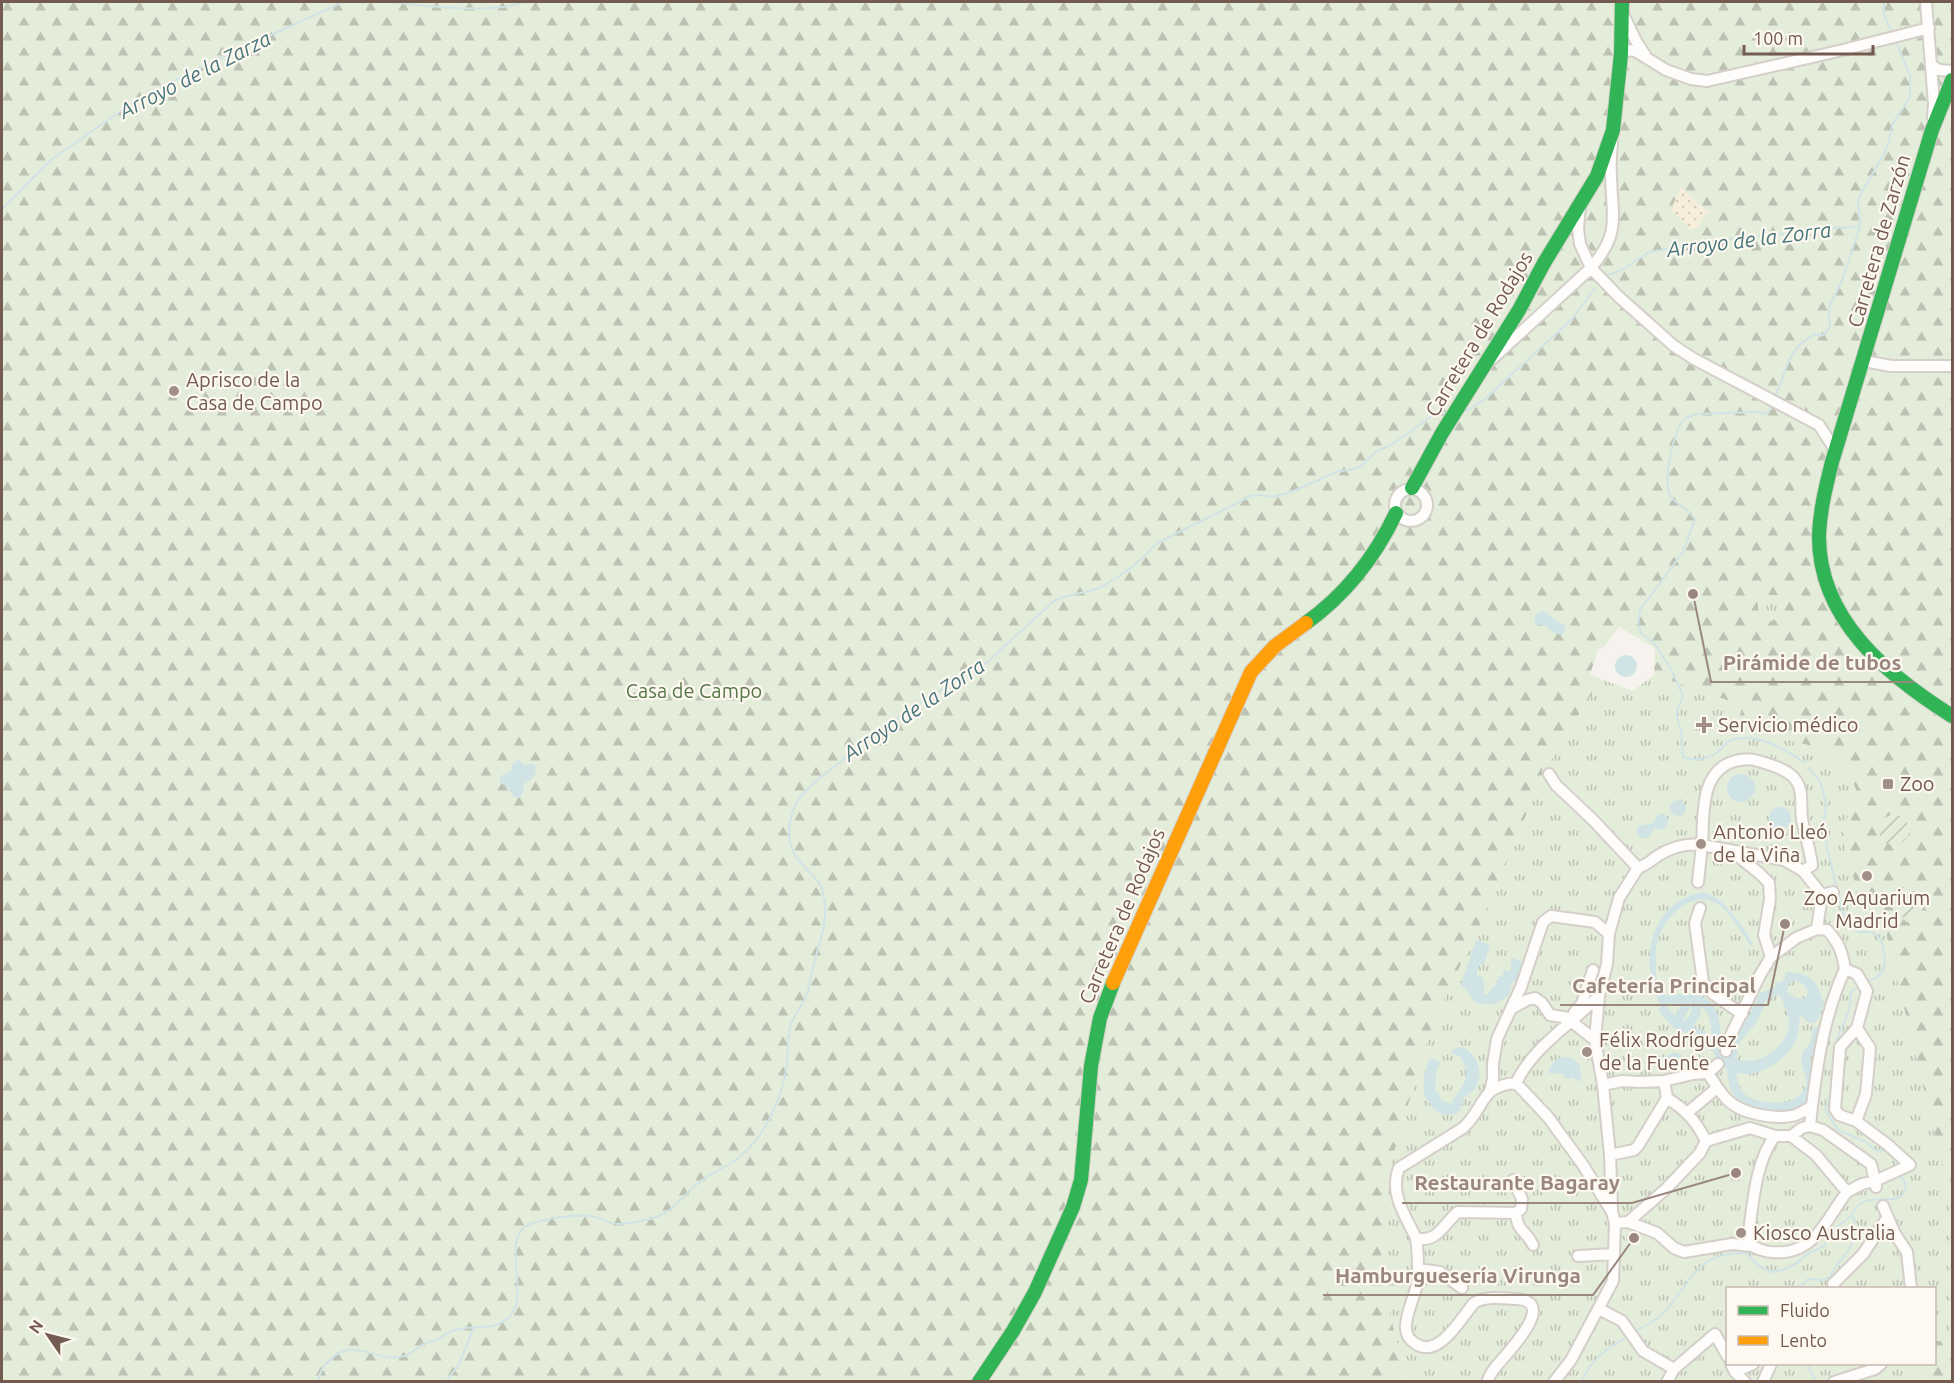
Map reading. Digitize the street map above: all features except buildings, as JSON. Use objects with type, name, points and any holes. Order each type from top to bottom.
[{"type":"street","points":[[1926,2],[1934,104],[1932,130]]},
{"type":"street","points":[[1622,8],[1636,41],[1647,57]]},
{"type":"street","name":"Carretera de Rodajos","points":[[1412,488],[1442,433],[1519,310],[1544,263],[1597,176],[1612,130],[1622,54],[1622,8]]},
{"type":"street","points":[[1622,54],[1629,51],[1637,52],[1678,75],[1707,81],[1929,28]]},
{"type":"street","points":[[1931,65],[1939,70],[1953,71]]},
{"type":"street","name":"Carretera de Zarzón","points":[[1953,80],[1932,130],[1835,458],[1820,526],[1821,553],[1826,581],[1852,633],[1896,676],[1953,716]]},
{"type":"street","points":[[1483,368],[1591,268],[1604,252],[1611,236],[1614,211],[1611,176],[1612,130]]},
{"type":"street","points":[[1581,200],[1578,228],[1580,244],[1591,268],[1674,346],[1836,436],[1842,434]]},
{"type":"street","points":[[1864,360],[1891,366],[1953,366]]},
{"type":"street","points":[[1821,428],[1840,424],[1848,414]]},
{"type":"street","points":[[1821,428],[1832,445],[1835,458]]},
{"type":"street","points":[[1412,488],[1419,491],[1426,499],[1425,514],[1416,521],[1410,522],[1396,513],[1396,498],[1403,490],[1412,488]]},
{"type":"street","name":"Carretera de Rodajos","points":[[979,1382],[1013,1331],[1035,1292],[1073,1207],[1081,1180],[1091,1066],[1100,1018],[1112,985],[1251,672],[1275,645],[1346,589],[1367,562],[1396,513]]},
{"type":"street","points":[[1698,882],[1704,804],[1708,786],[1716,772],[1728,763],[1743,759],[1752,759],[1781,769],[1795,779],[1801,791],[1802,819],[1812,865],[1803,871]]},
{"type":"street","points":[[1549,774],[1556,785],[1638,868]]},
{"type":"street","points":[[1554,1382],[1571,1360],[1613,1281],[1614,1217],[1610,1155],[1604,1085],[1595,1040],[1599,996],[1607,964],[1609,934],[1619,898],[1638,868],[1650,864],[1658,855],[1690,843],[1784,860],[1803,871],[1827,894],[1817,929]]},
{"type":"street","points":[[1733,852],[1769,883],[1770,899],[1764,935],[1771,957]]},
{"type":"street","points":[[1700,908],[1695,923],[1703,982],[1713,994],[1742,1014]]},
{"type":"street","points":[[1595,922],[1613,913]]},
{"type":"street","points":[[1471,1294],[1474,1303],[1443,1341],[1434,1347],[1425,1348],[1410,1340],[1406,1332],[1406,1324],[1418,1269],[1416,1238],[1397,1199],[1395,1186],[1399,1168],[1463,1128],[1471,1121],[1490,1091],[1497,1039],[1521,987],[1544,922],[1551,916],[1595,922],[1609,934]]},
{"type":"street","points":[[1726,1051],[1728,1041],[1771,957],[1796,938],[1817,929],[1827,930],[1838,942],[1845,969],[1830,1007],[1820,1047],[1810,1125]]},
{"type":"street","points":[[1516,1083],[1548,1116],[1583,1165],[1614,1217],[1657,1233],[1674,1248],[1684,1252],[1732,1244],[1752,1246],[1765,1252],[1796,1251],[1813,1241],[1847,1192],[1862,1184],[1876,1184],[1910,1165],[1888,1144],[1856,1121],[1839,1115],[1835,1109],[1840,1047],[1857,1028],[1867,991],[1857,974],[1845,969]]},
{"type":"street","points":[[1572,1020],[1582,1003],[1593,970]]},
{"type":"street","points":[[1516,1083],[1523,1069],[1599,996]]},
{"type":"street","points":[[1511,1009],[1534,998],[1542,1003],[1550,1015],[1572,1020],[1595,1040]]},
{"type":"street","points":[[1856,1121],[1866,1094],[1870,1048],[1857,1028]]},
{"type":"street","points":[[1604,1085],[1622,1081],[1664,1081],[1708,1073],[1718,1064]]},
{"type":"street","points":[[1708,1073],[1717,1088],[1741,1109],[1774,1116],[1790,1116],[1802,1113],[1812,1106]]},
{"type":"street","points":[[1610,1155],[1637,1149],[1667,1098],[1664,1081]]},
{"type":"street","points":[[1490,1091],[1503,1084],[1516,1083]]},
{"type":"street","points":[[1687,1113],[1717,1088]]},
{"type":"street","points":[[1667,1098],[1697,1123],[1706,1140]]},
{"type":"street","points":[[1628,1222],[1690,1165],[1700,1153],[1706,1140],[1750,1128],[1775,1136],[1791,1136],[1810,1125],[1822,1130],[1871,1164],[1876,1184]]},
{"type":"street","points":[[1752,1246],[1749,1241],[1749,1232],[1759,1166],[1775,1136]]},
{"type":"street","points":[[1791,1136],[1816,1155],[1847,1192]]},
{"type":"street","points":[[1416,1238],[1422,1240],[1433,1237],[1458,1212],[1516,1213],[1521,1209],[1522,1199],[1513,1180]]},
{"type":"street","points":[[1883,1206],[1895,1234],[1907,1252],[1911,1287]]},
{"type":"street","points":[[1516,1213],[1518,1227],[1531,1239],[1533,1245]]},
{"type":"street","points":[[1834,1287],[1833,1284],[1863,1254],[1887,1218]]},
{"type":"street","points":[[1578,1256],[1614,1254]]},
{"type":"street","points":[[1418,1269],[1440,1272],[1471,1294],[1521,1299],[1532,1308],[1532,1319],[1524,1333],[1492,1371],[1487,1382]]},
{"type":"street","points":[[1599,1309],[1622,1321],[1643,1351],[1674,1369]]},
{"type":"street","points":[[1667,1382],[1674,1369],[1714,1334],[1726,1355]]},
{"type":"street","points":[[1745,1382],[1733,1368],[1749,1365]]},
{"type":"street","points":[[1763,1382],[1771,1365]]},
{"type":"street","points":[[1834,1382],[1875,1369],[1880,1365]]},
{"type":"green space","name":"Casa de Campo","points":[[2,2],[1952,2],[1952,1207],[1884,925],[1863,914],[1841,832],[1858,794],[1852,781],[1844,768],[1820,748],[1736,727],[1742,707],[1654,675],[1655,648],[1619,627],[1605,646],[1598,650],[1590,674],[1601,679],[1550,762],[1541,764],[1543,774],[1491,900],[1447,992],[1427,1042],[1392,1159],[1384,1199],[1381,1239],[1383,1286],[1407,1381],[2,1382]]},
{"type":"green space","points":[[1763,595],[1780,595],[1781,611],[1778,618],[1769,622],[1758,610],[1758,603]]},
{"type":"green space","points":[[1654,675],[1724,699],[1742,707],[1736,727],[1820,748],[1844,769],[1852,781],[1858,794],[1841,832],[1863,913],[1884,925],[1952,1207],[1952,1341],[1936,1341],[1936,1287],[1726,1287],[1726,1365],[1926,1365],[1925,1381],[1407,1382],[1383,1286],[1381,1239],[1384,1199],[1392,1159],[1427,1042],[1447,992],[1491,900],[1543,774],[1541,764],[1550,762],[1601,679],[1632,691]]},
{"type":"green space","points":[[1894,815],[1905,819],[1909,830],[1905,841],[1894,845],[1883,841],[1879,830],[1883,819]]},
{"type":"green space","points":[[1905,886],[1926,900],[1925,906],[1912,922],[1906,922],[1899,907],[1898,890]]},
{"type":"green space","points":[[1936,1341],[1952,1341],[1952,1381],[1925,1382],[1926,1365],[1936,1365]]},
{"type":"sand","points":[[1681,187],[1709,212],[1701,219],[1700,226],[1690,230],[1671,209]]},
{"type":"shaded area","points":[[1544,611],[1564,625],[1566,630],[1561,635],[1536,624],[1534,620],[1536,614]]},
{"type":"shaded area","points":[[1626,655],[1634,658],[1637,666],[1634,674],[1626,677],[1618,674],[1615,666],[1618,658]]},
{"type":"shaded area","points":[[519,759],[523,765],[536,766],[535,776],[523,785],[524,790],[520,798],[514,797],[507,787],[499,782],[502,775],[511,771],[512,765]]},
{"type":"shaded area","points":[[1741,774],[1751,778],[1755,788],[1751,798],[1741,802],[1731,798],[1727,788],[1731,778]]},
{"type":"shaded area","points":[[1678,800],[1684,802],[1686,808],[1684,814],[1678,816],[1672,814],[1670,808],[1672,802]]},
{"type":"shaded area","points":[[1780,807],[1788,810],[1791,818],[1788,826],[1780,829],[1772,826],[1769,818],[1772,810]]},
{"type":"shaded area","points":[[1660,813],[1667,817],[1666,826],[1659,830],[1655,828],[1648,838],[1640,838],[1637,833],[1638,826],[1653,823]]},
{"type":"shaded area","points":[[1704,892],[1726,906],[1753,945],[1751,946],[1731,917],[1716,903],[1696,900],[1678,909],[1664,926],[1656,947],[1658,985],[1670,999],[1664,1010],[1655,993],[1651,975],[1652,939],[1659,922],[1670,908],[1685,898]]},
{"type":"shaded area","points":[[1476,940],[1490,945],[1484,965],[1480,964],[1476,975],[1483,977],[1482,981],[1485,983],[1483,993],[1488,995],[1493,986],[1496,986],[1499,976],[1502,977],[1504,970],[1510,971],[1512,958],[1525,963],[1518,982],[1513,981],[1508,996],[1492,1005],[1476,1003],[1461,984]]},
{"type":"shaded area","points":[[1786,972],[1802,974],[1808,976],[1816,984],[1824,1004],[1818,1019],[1814,1023],[1809,1023],[1800,1015],[1795,1042],[1780,1060],[1770,1067],[1748,1074],[1727,1069],[1714,1054],[1715,1045],[1731,1058],[1743,1061],[1768,1055],[1782,1043],[1789,1027],[1789,1021],[1775,982],[1780,983]],"holes":[[[1795,980],[1803,984],[1808,991],[1807,996],[1803,999],[1796,998],[1787,991],[1788,984]]]},
{"type":"shaded area","points":[[1461,1047],[1475,1058],[1480,1076],[1479,1082],[1465,1097],[1460,1111],[1454,1114],[1443,1114],[1433,1108],[1426,1097],[1424,1078],[1426,1070],[1430,1058],[1440,1062],[1436,1073],[1435,1091],[1438,1092],[1441,1100],[1451,1104],[1466,1078],[1461,1058],[1451,1054],[1453,1049]]},
{"type":"shaded area","points":[[1674,1052],[1681,1055],[1680,1064],[1668,1065],[1659,1061],[1661,1057]]},
{"type":"shaded area","points":[[1569,1057],[1579,1065],[1582,1082],[1571,1077],[1569,1079],[1563,1077],[1564,1074],[1548,1073],[1555,1061]]},
{"type":"waterway","name":"Arroyo de la Zarza","points":[[2,209],[51,160],[135,101],[199,68],[343,2]]},
{"type":"waterway","name":"Arroyo de la Zarza","points":[[392,2],[477,8],[511,6],[523,2]]},
{"type":"waterway","points":[[1884,2],[1884,15],[1892,33]]},
{"type":"waterway","name":"Arroyo de la Zorra","points":[[1775,396],[1792,354],[1805,340],[1815,334],[1821,336],[1828,329],[1830,305],[1841,283],[1860,227],[1858,199],[1885,152],[1892,125],[1910,97],[1910,76],[1896,41]]},
{"type":"waterway","name":"Arroyo de la Zorra","points":[[1608,275],[1622,270],[1649,252],[1735,238],[1858,227]]},
{"type":"waterway","name":"Arroyo de la Zorra","points":[[1466,411],[1485,399],[1572,319],[1595,288]]},
{"type":"waterway","points":[[1771,404],[1767,414],[1756,412],[1696,414],[1681,424],[1675,439],[1668,472],[1669,491],[1671,497],[1695,519],[1683,552],[1640,610],[1638,624],[1641,633],[1655,644],[1672,671],[1683,696],[1677,710],[1683,757],[1705,758],[1718,752],[1730,741],[1751,738],[1780,747],[1805,763]]},
{"type":"waterway","name":"Arroyo de la Zorra","points":[[318,1382],[325,1366],[341,1352],[358,1350],[395,1358],[409,1354],[425,1343],[437,1340],[452,1331],[486,1327],[507,1319],[517,1303],[517,1241],[520,1231],[528,1225],[549,1219],[577,1216],[594,1217],[618,1224],[654,1218],[672,1208],[694,1186],[736,1160],[750,1147],[772,1114],[782,1089],[790,1029],[808,991],[823,930],[825,904],[822,889],[795,855],[790,841],[790,820],[803,794],[862,742],[962,675],[972,676],[1054,601],[1103,586],[1134,565],[1159,542],[1251,496],[1272,497],[1291,492],[1339,471],[1361,466],[1376,452],[1394,443],[1435,414],[1445,413]]},
{"type":"waterway","points":[[1809,768],[1821,783],[1826,804],[1823,831],[1843,914],[1850,927],[1859,932],[1871,932],[1878,936],[1883,946],[1885,960],[1883,971],[1876,978],[1867,981]]},
{"type":"waterway","points":[[1834,1059],[1836,1042],[1849,1010],[1851,992],[1859,985]]},
{"type":"waterway","points":[[1776,991],[1763,997],[1753,1019],[1734,1045],[1733,1082],[1740,1096],[1753,1104],[1772,1107],[1788,1106],[1801,1100],[1810,1086],[1811,1077],[1806,1065],[1806,1056],[1815,1043],[1817,1031]]},
{"type":"waterway","points":[[1670,999],[1690,998],[1698,1000],[1710,1009],[1715,1022],[1715,1045]]},
{"type":"waterway","points":[[1676,1024],[1685,1007],[1685,999]]},
{"type":"waterway","points":[[1685,1028],[1696,1014],[1696,1000]]},
{"type":"waterway","points":[[1664,1010],[1676,1024],[1702,1035],[1713,1047]]},
{"type":"waterway","points":[[1832,1089],[1825,1110],[1838,1130],[1866,1142],[1875,1150],[1887,1151],[1900,1166]]},
{"type":"waterway","points":[[1797,1287],[1808,1279],[1823,1280],[1830,1277],[1849,1251],[1855,1223],[1852,1215],[1857,1207],[1871,1200],[1898,1198],[1903,1194],[1906,1185],[1900,1174]]},
{"type":"waterway","points":[[1635,1332],[1663,1313],[1690,1278],[1706,1262],[1730,1254],[1746,1253],[1759,1266],[1771,1272],[1783,1270],[1824,1246],[1836,1228],[1852,1215]]},
{"type":"waterway","name":"Arroyo de la Zorra","points":[[449,1382],[448,1378],[459,1365],[473,1329]]},
{"type":"waterway","points":[[1582,1382],[1589,1367],[1607,1350],[1628,1336]]},
{"type":"waterway","points":[[1808,1365],[1816,1382]]},
{"type":"traffic: fast","points":[[1412,488],[1442,433],[1519,310],[1544,263],[1597,176],[1613,130],[1621,54],[1622,2]]},
{"type":"traffic: fast","points":[[1952,80],[1932,130],[1832,462],[1822,507],[1819,535],[1822,565],[1830,593],[1861,642],[1904,682],[1952,716]]},
{"type":"traffic: fast","points":[[1306,623],[1334,600],[1358,574],[1379,545],[1396,513]]},
{"type":"traffic: fast","points":[[979,1382],[1013,1331],[1035,1292],[1073,1207],[1081,1180],[1091,1066],[1100,1018],[1113,983]]},
{"type":"traffic: slow","points":[[1113,983],[1251,672],[1275,646],[1306,623]]},
{"type":"place","name":"Aprisco de la Casa de Campo","points":[[174,391]]},
{"type":"place","name":"Pirámide de tubos","points":[[1693,594]]},
{"type":"place","name":"Servicio médico","points":[[1704,725]]},
{"type":"place","name":"Zoo","points":[[1888,784]]},
{"type":"place","name":"Antonio Lleó de la Viña","points":[[1701,844]]},
{"type":"place","name":"Zoo Aquarium Madrid","points":[[1867,876]]},
{"type":"place","name":"Cafetería Principal","points":[[1785,924]]},
{"type":"place","name":"Félix Rodríguez de la Fuente","points":[[1587,1052]]},
{"type":"place","name":"Restaurante Bagaray","points":[[1736,1173]]},
{"type":"place","name":"Kiosco Australia","points":[[1741,1233]]},
{"type":"place","name":"Hamburguesería Virunga","points":[[1634,1238]]}]
